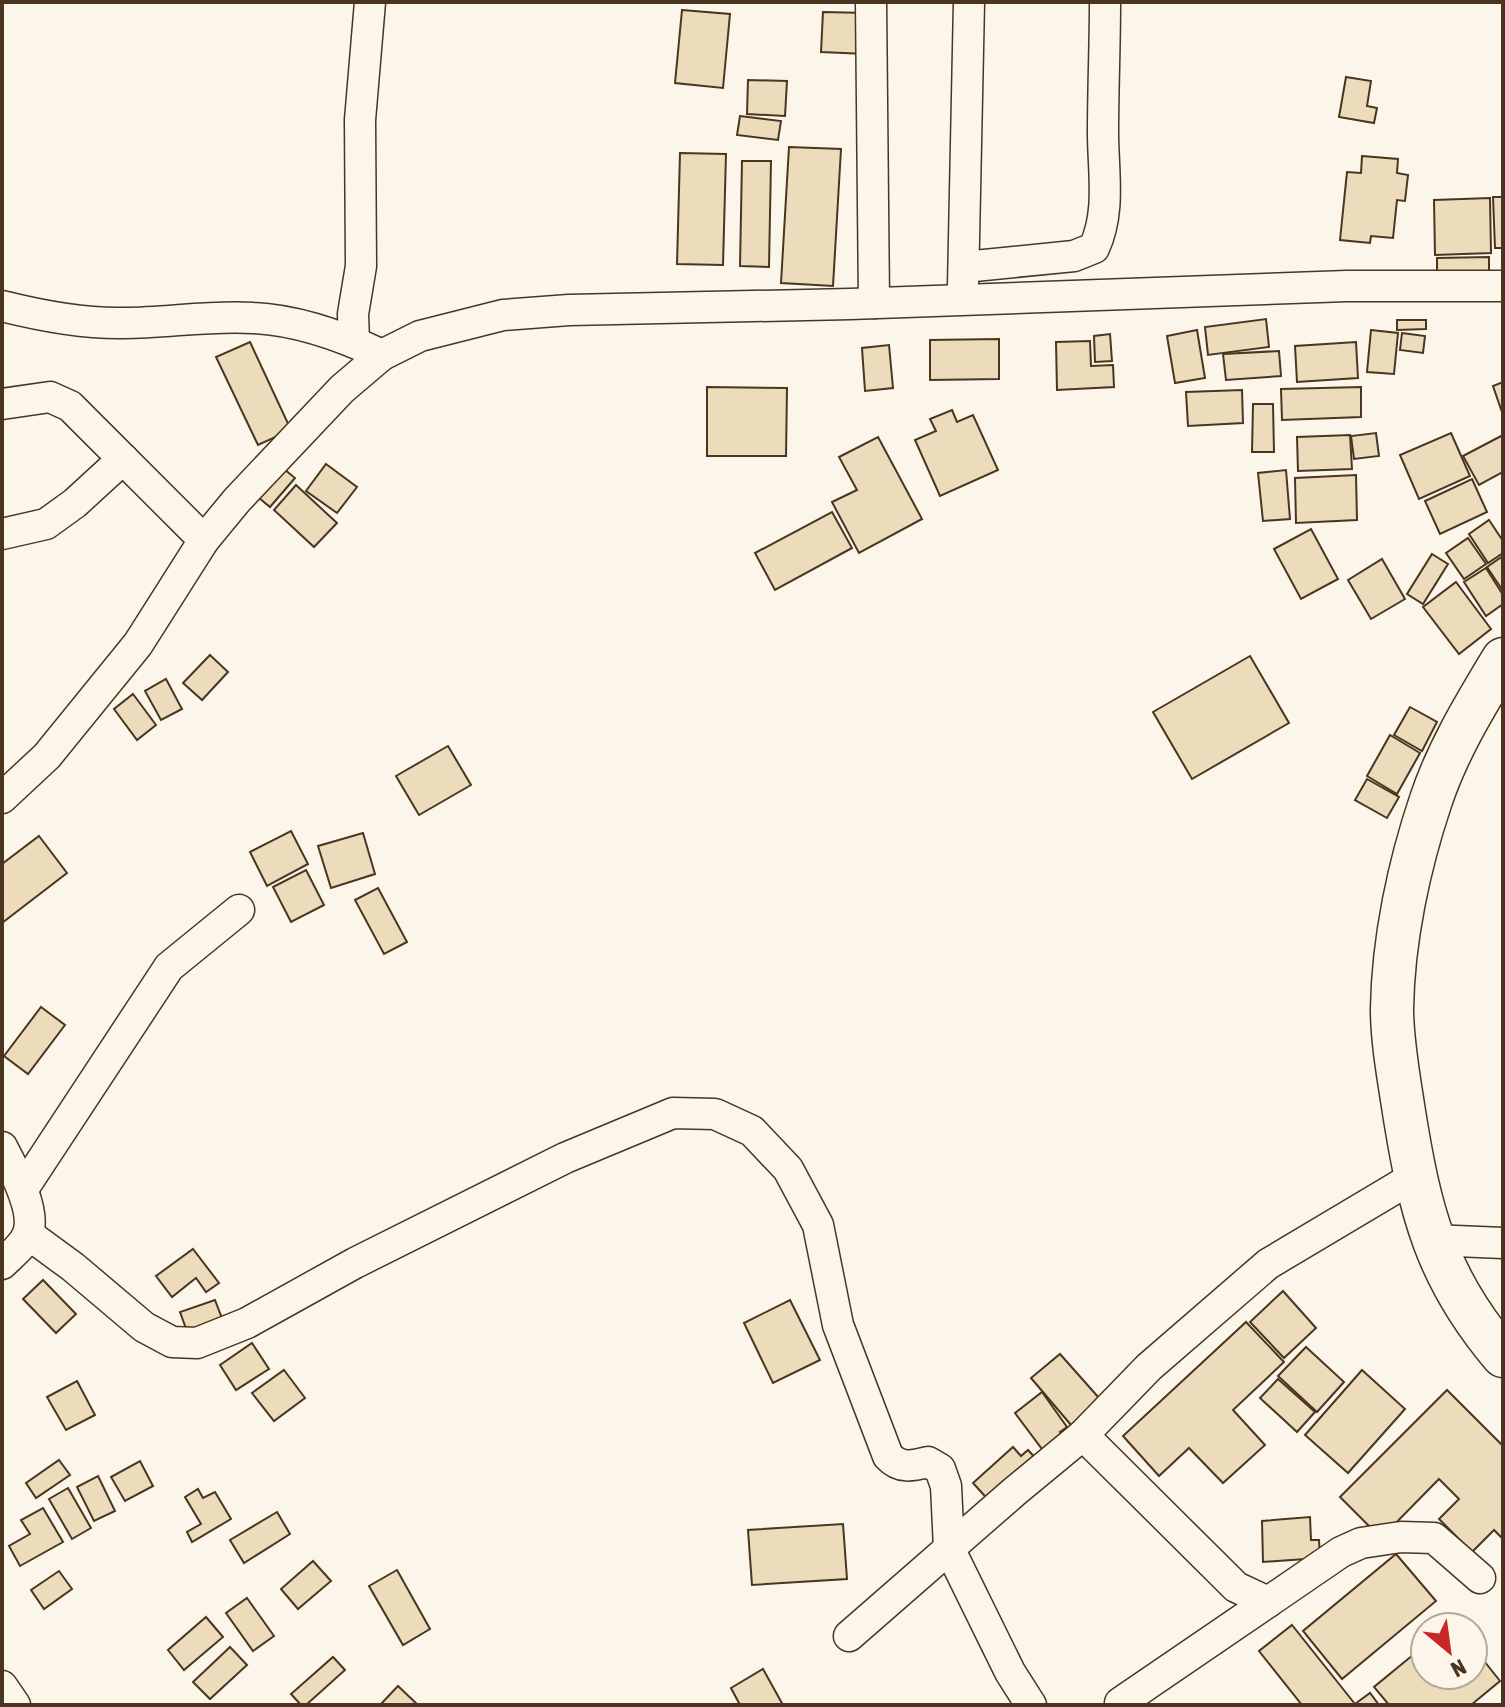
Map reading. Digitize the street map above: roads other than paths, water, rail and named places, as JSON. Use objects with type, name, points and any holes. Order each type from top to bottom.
[{"type":"street","points":[[354,342],[353,314],[361,266],[360,120],[370,2]]},
{"type":"street","points":[[871,2],[874,303]]},
{"type":"street","points":[[963,300],[969,2]]},
{"type":"street","points":[[964,267],[1074,256],[1094,248],[1103,229],[1105,208],[1105,2]]},
{"type":"street","points":[[2,798],[47,756],[138,644],[204,540],[237,500],[342,389],[382,355],[420,336],[503,315],[652,307],[874,303],[1243,289],[1503,286]]},
{"type":"street","points":[[2,306],[78,321],[123,323],[254,318],[297,323],[382,355]]},
{"type":"street","points":[[2,404],[50,397],[70,406],[204,540]]},
{"type":"street","points":[[2,534],[46,524],[75,503],[123,459]]},
{"type":"street","points":[[1503,659],[1450,752],[1432,798],[1404,912],[1392,1012],[1414,1177],[1432,1240],[1465,1305],[1503,1356]]},
{"type":"street","points":[[23,1189],[169,967],[239,910]]},
{"type":"street","points":[[28,1234],[73,1267],[144,1327],[172,1342],[197,1343],[247,1323],[355,1263],[565,1158],[673,1113],[715,1114],[752,1131],[788,1169],[818,1225],[838,1325],[888,1456],[895,1464],[908,1467],[928,1462],[940,1469],[946,1486],[949,1548],[1010,1672],[1031,1705]]},
{"type":"street","points":[[2,1147],[23,1189],[30,1222],[28,1234],[2,1264]]},
{"type":"street","points":[[849,1636],[1083,1435],[1149,1367],[1268,1264],[1414,1177]]},
{"type":"street","points":[[1432,1240],[1503,1243]]},
{"type":"street","points":[[1083,1435],[1236,1587],[1268,1602]]},
{"type":"street","points":[[1120,1703],[1341,1552],[1376,1539],[1434,1538],[1480,1578]]},
{"type":"street","points":[[2,1687],[15,1705]]}]
